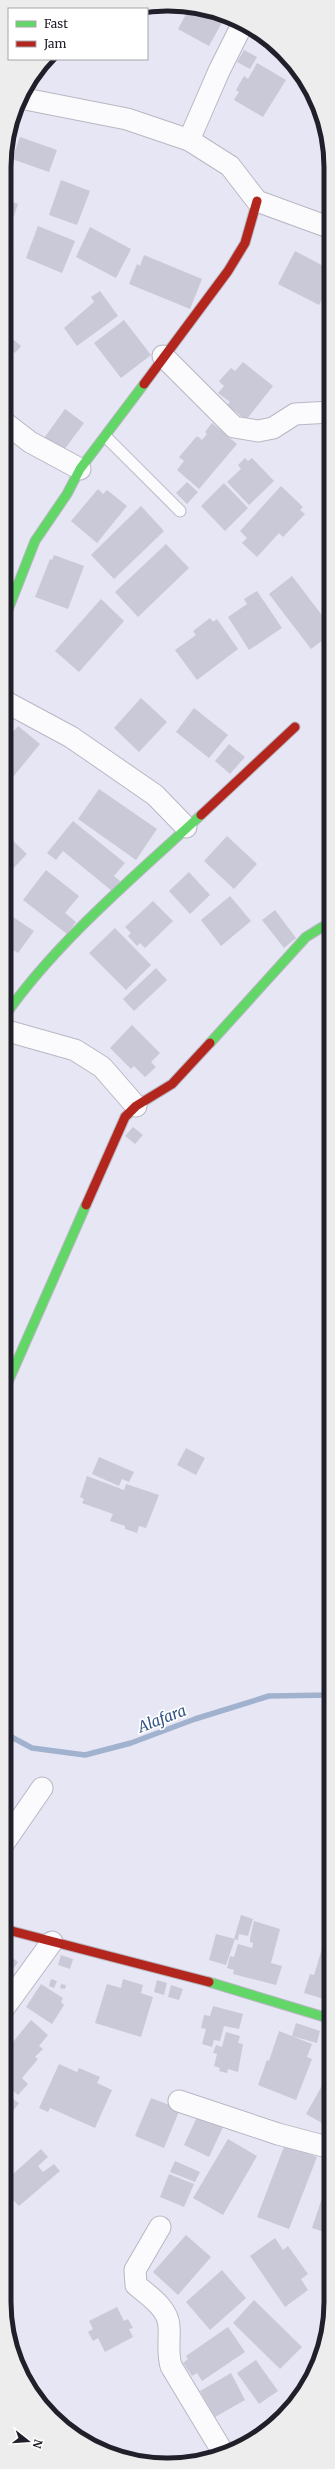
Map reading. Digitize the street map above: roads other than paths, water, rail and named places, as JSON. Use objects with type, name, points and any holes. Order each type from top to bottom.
[{"type":"street","points":[[189,140],[219,71],[240,29]]},
{"type":"street","points":[[26,99],[128,119],[189,140],[230,166],[257,201],[324,225]]},
{"type":"street","points":[[11,602],[35,540],[67,494],[80,469],[228,271],[245,242],[257,201]]},
{"type":"street","points":[[163,356],[234,427],[258,431],[273,428],[295,414],[324,412]]},
{"type":"street","points":[[11,427],[30,442],[80,469]]},
{"type":"street","points":[[11,706],[71,737],[155,795],[186,827]]},
{"type":"street","points":[[11,1006],[18,994],[43,965],[186,827],[295,727]]},
{"type":"street","points":[[11,1374],[125,1118],[136,1106],[172,1084],[306,937],[324,926]]},
{"type":"street","points":[[11,1032],[75,1050],[102,1067],[136,1106]]},
{"type":"street","points":[[11,1833],[42,1788]]},
{"type":"street","points":[[11,1931],[200,1979],[324,2017]]},
{"type":"street","points":[[11,1998],[52,1942]]},
{"type":"street","points":[[179,2101],[278,2134],[324,2146]]},
{"type":"street","points":[[160,2227],[135,2270],[136,2285],[162,2308],[167,2317],[169,2325],[167,2353],[171,2366],[221,2449]]},
{"type":"lane","points":[[106,436],[180,511]]},
{"type":"waterway","name":"Alafara","points":[[11,1737],[32,1748],[85,1755],[131,1743],[195,1719],[269,1696],[324,1695]]}]
